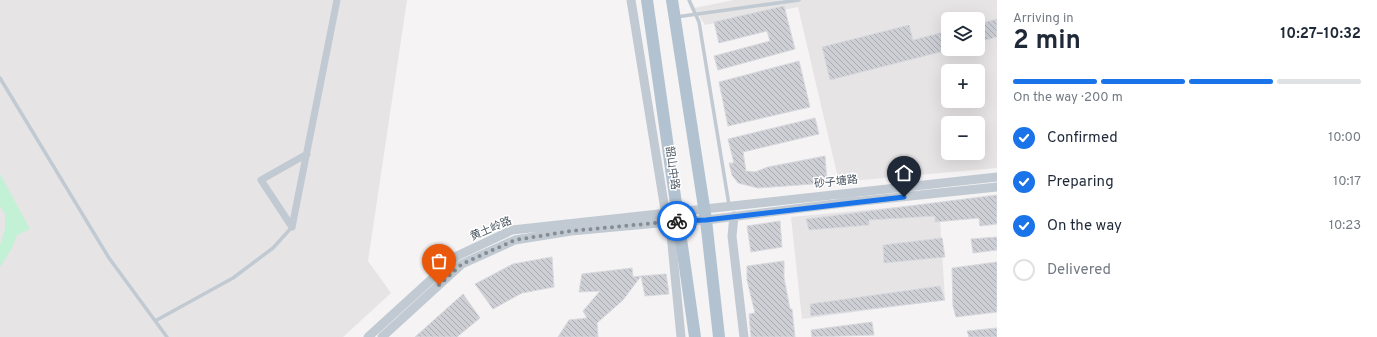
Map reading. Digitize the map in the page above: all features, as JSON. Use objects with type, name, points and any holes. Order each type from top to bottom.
[{"type":"main road","name":"韶山中路","points":[[647,0],[673,216],[695,337]]},
{"type":"main road","points":[[672,0],[704,214],[719,337]]},
{"type":"street","points":[[292,227],[336,0]]},
{"type":"street","points":[[631,0],[673,216],[671,234],[681,337]]},
{"type":"street","points":[[292,227],[262,180],[307,154]]},
{"type":"street","name":"砂子塘路","points":[[704,214],[729,206],[997,177]]},
{"type":"street","name":"砂子塘路","points":[[673,216],[704,214],[734,216],[997,187]]},
{"type":"street","name":"黄土岭路","points":[[368,337],[457,256],[512,230],[673,216]]},
{"type":"street","name":"黄土岭路","points":[[382,337],[462,264],[515,240],[673,216]]},
{"type":"street","points":[[734,216],[732,236],[744,337]]},
{"type":"lane","points":[[689,0],[699,22],[729,206]]},
{"type":"lane","points":[[675,17],[799,0]]},
{"type":"lane","points":[[0,78],[109,258],[167,337]]},
{"type":"lane","points":[[155,321],[233,278],[273,248],[292,227]]},
{"type":"shaded area","points":[[0,0],[407,0],[368,261],[391,293],[343,337],[0,337]]},
{"type":"shaded area","points":[[734,0],[997,0],[997,168],[839,182],[798,7],[705,25],[694,8]]},
{"type":"shaded area","points":[[939,203],[945,300],[802,319],[791,217]]},
{"type":"green space","points":[[0,174],[30,229],[17,235],[12,248],[0,267],[0,245],[5,229],[5,214],[0,206]]},
{"type":"building","points":[[784,6],[795,49],[718,70],[714,56],[770,41],[767,31],[719,43],[714,22]]},
{"type":"building","points":[[997,19],[997,37],[985,40],[985,22]]},
{"type":"building","points":[[909,25],[913,40],[941,33],[941,52],[830,80],[822,47]]},
{"type":"building","points":[[799,61],[810,107],[728,126],[719,82]]},
{"type":"building","points":[[815,118],[819,134],[743,152],[746,171],[755,172],[768,167],[825,156],[827,183],[758,188],[738,183],[732,175],[729,163],[734,163],[728,139]]},
{"type":"building","points":[[997,195],[997,224],[980,226],[979,218],[935,222],[935,216],[869,220],[869,225],[809,230],[806,219]]},
{"type":"building","points":[[780,221],[782,247],[751,252],[747,226]]},
{"type":"building","points":[[997,237],[997,250],[973,253],[971,239]]},
{"type":"building","points":[[942,238],[945,257],[884,263],[883,245]]},
{"type":"building","points":[[552,257],[554,287],[522,293],[493,309],[475,284],[513,264]]},
{"type":"building","points":[[784,261],[784,278],[790,309],[792,309],[795,337],[751,337],[749,314],[755,313],[747,280],[747,266]]},
{"type":"building","points":[[997,262],[997,312],[956,317],[953,306],[952,268]]},
{"type":"building","points":[[632,268],[633,277],[641,276],[623,300],[597,323],[598,337],[558,337],[569,320],[587,318],[583,311],[600,291],[579,292],[582,274]]},
{"type":"building","points":[[666,274],[669,294],[645,296],[641,276]]},
{"type":"building","points":[[940,286],[945,300],[811,316],[810,304]]},
{"type":"building","points":[[463,294],[480,318],[457,337],[415,337]]},
{"type":"building","points":[[872,322],[874,335],[812,337],[811,330]]},
{"type":"building","points":[[997,328],[997,337],[969,337],[967,331]]},
{"type":"way so far","points":[[439,285],[462,264],[515,240],[571,231],[677,221]]},
{"type":"route","points":[[677,221],[706,220],[904,197]]}]
